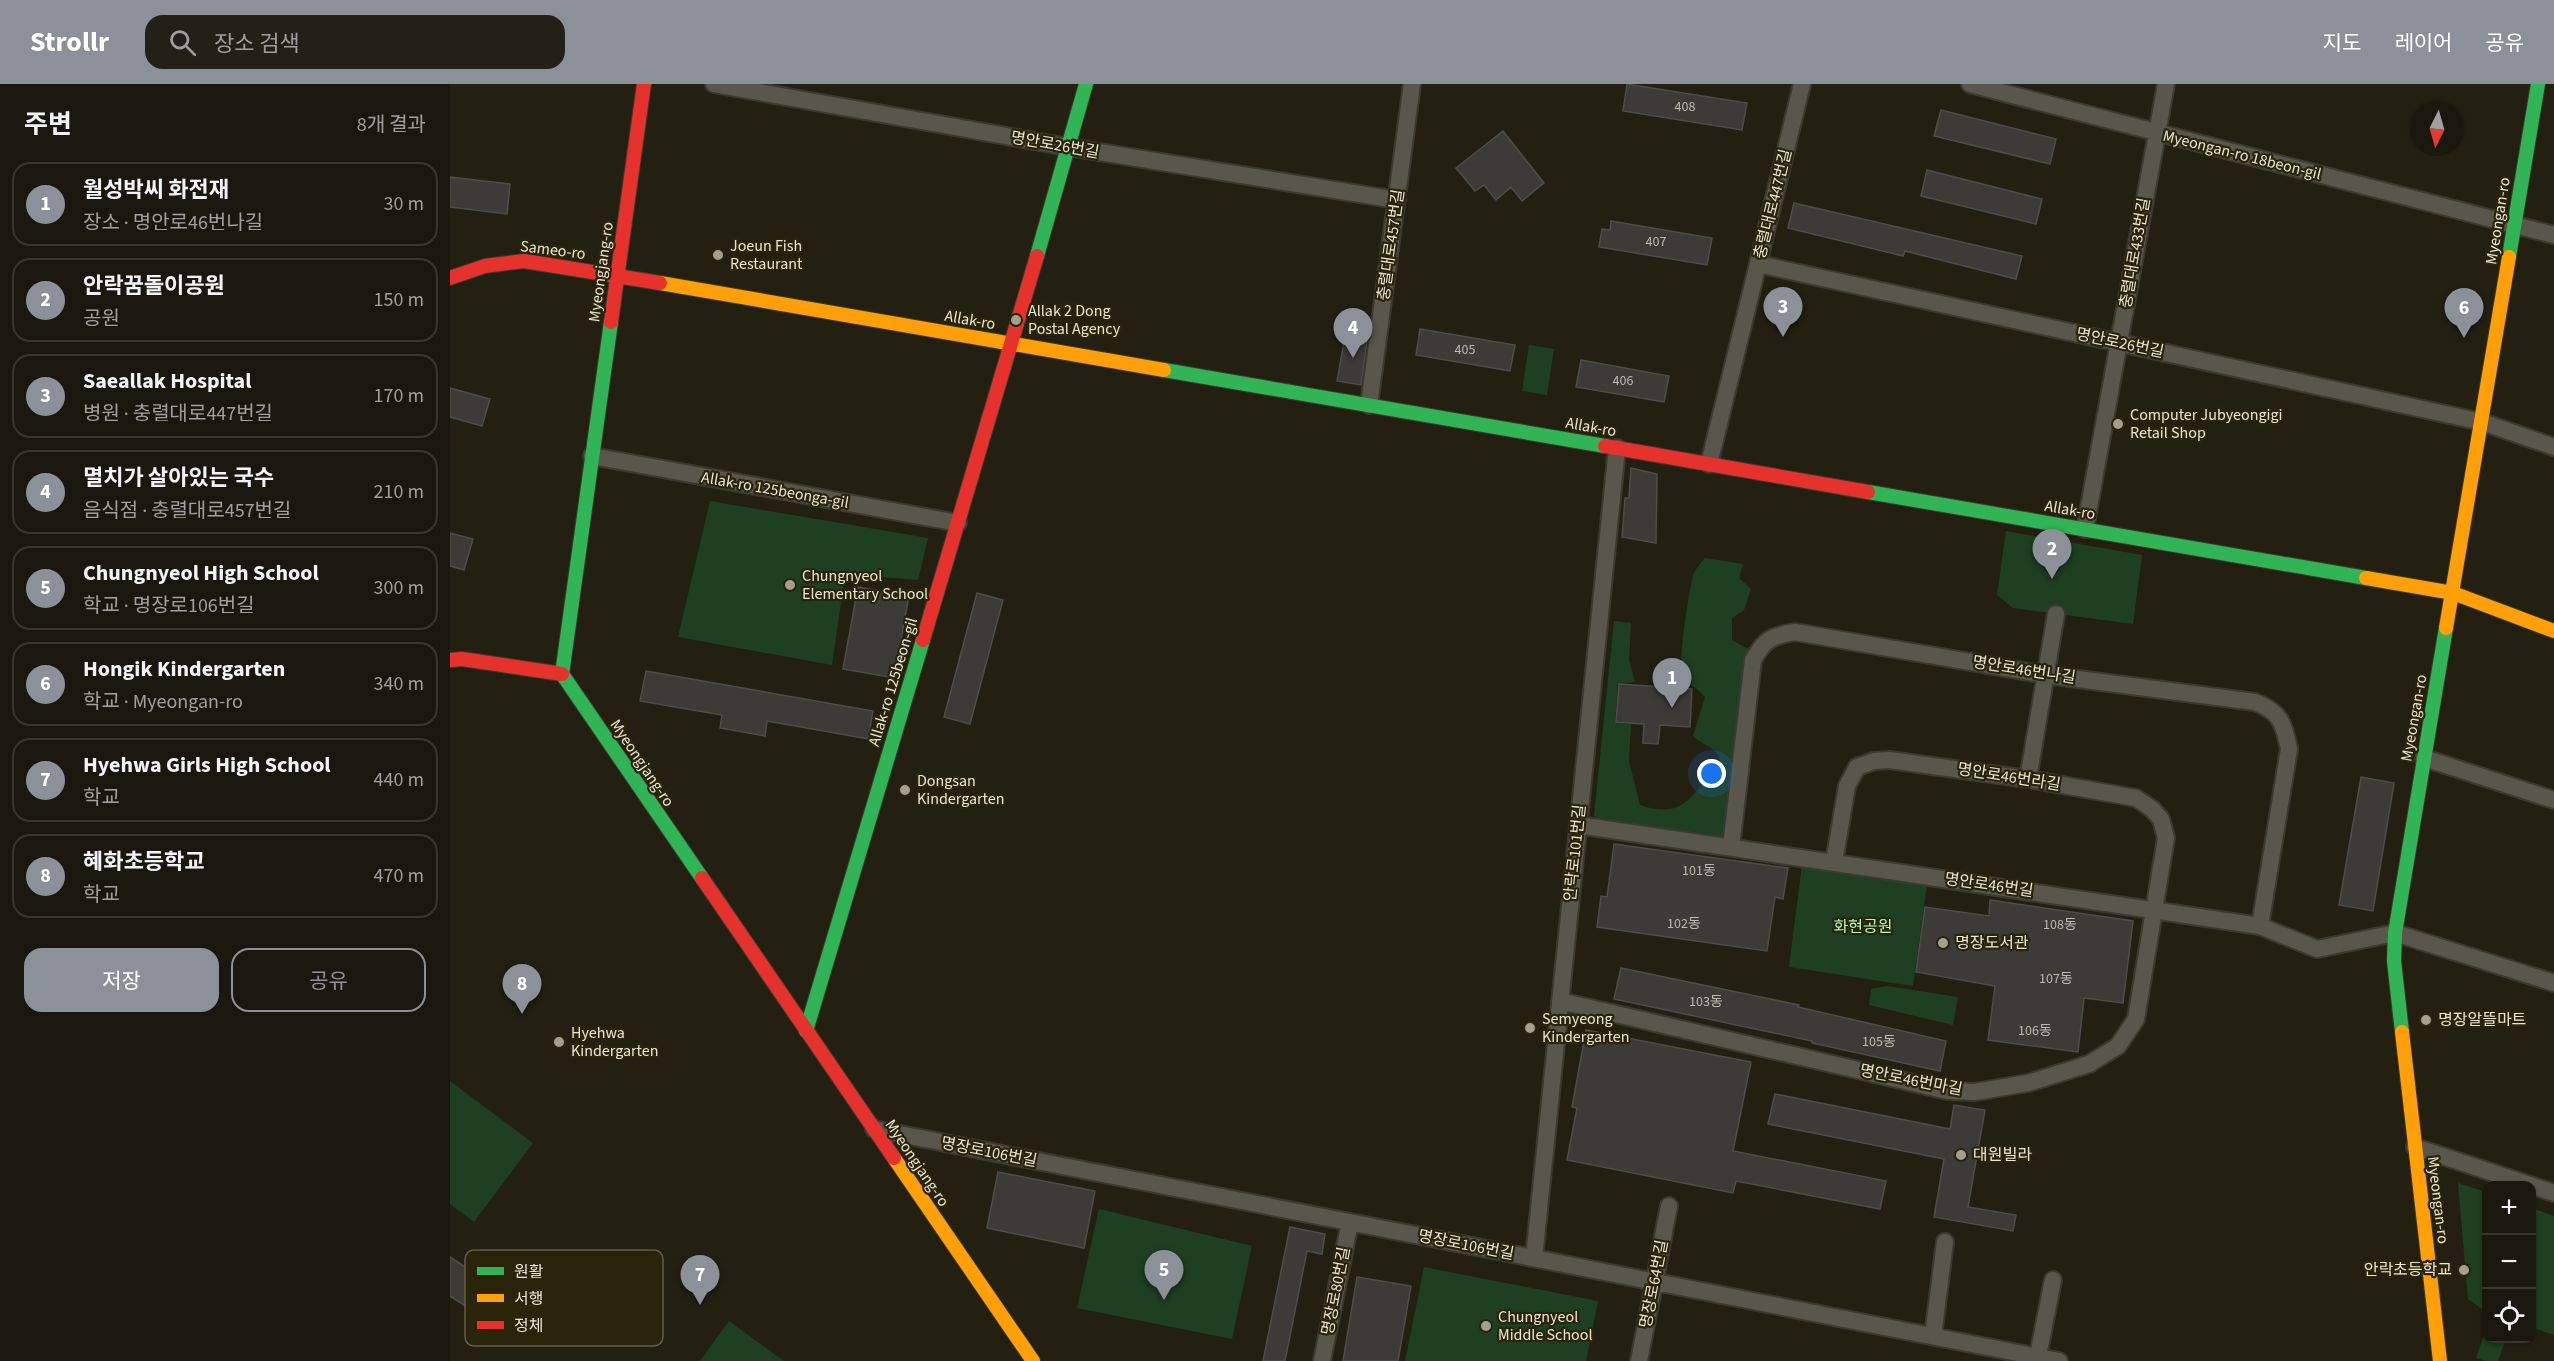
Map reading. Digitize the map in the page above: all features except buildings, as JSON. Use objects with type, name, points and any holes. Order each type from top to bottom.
[{"type":"main road","name":"Myeongjang-ro","points":[[644,84],[562,674],[1033,1361]]},
{"type":"main road","name":"Allak-ro 125beon-gil","points":[[806,1031],[1012,344],[1086,84]]},
{"type":"main road","name":"Myeongan-ro","points":[[2440,1361],[2394,962],[2395,933],[2538,84]]},
{"type":"main road","name":"Sameo-ro","points":[[450,278],[484,266],[524,261],[617,275]]},
{"type":"main road","name":"Allak-ro","points":[[617,275],[2453,593],[2554,631]]},
{"type":"main road","points":[[450,660],[462,659],[562,674]]},
{"type":"street","name":"명안로26번길","points":[[714,84],[1068,147],[1397,200]]},
{"type":"street","name":"충렬대로457번길","points":[[1369,405],[1412,84]]},
{"type":"street","name":"충렬대로447번길","points":[[1709,464],[1802,84]]},
{"type":"street","name":"Myeongan-ro 18beon-gil","points":[[1970,84],[2554,235]]},
{"type":"street","name":"충렬대로433번길","points":[[2085,529],[2166,84]]},
{"type":"street","name":"명안로26번길","points":[[1758,264],[2482,422],[2554,447]]},
{"type":"street","name":"안락로101번길","points":[[1534,1258],[1617,448]]},
{"type":"street","name":"Allak-ro 125beonga-gil","points":[[592,456],[958,523]]},
{"type":"street","points":[[2028,779],[2056,614]]},
{"type":"street","name":"명안로46번나길","points":[[1731,847],[1753,660],[1763,644],[1776,635],[1795,632],[2047,675],[2255,702],[2266,706],[2283,722],[2289,748],[2260,926]]},
{"type":"street","points":[[2424,758],[2554,800]]},
{"type":"street","name":"명안로46번라길","points":[[1834,862],[1847,786],[1857,766],[1889,760],[2028,779],[2136,798],[2162,819],[2166,838],[2154,910]]},
{"type":"street","name":"명안로46번길","points":[[1578,825],[2260,926],[2317,949],[2395,933]]},
{"type":"street","name":"명안로46번마길","points":[[1560,1001],[1948,1091],[1975,1092],[1995,1089],[2028,1083],[2089,1064],[2118,1046],[2136,1019],[2154,910]]},
{"type":"street","points":[[2395,933],[2554,983]]},
{"type":"street","name":"명장로106번길","points":[[874,1129],[1933,1336],[2038,1359],[2059,1361]]},
{"type":"street","points":[[2415,1147],[2554,1193]]},
{"type":"street","name":"명장로64번길","points":[[1639,1361],[1669,1206]]},
{"type":"street","name":"명장로80번길","points":[[1322,1361],[1350,1222]]},
{"type":"street","points":[[1933,1336],[1945,1242]]},
{"type":"street","points":[[2038,1359],[2053,1280]]},
{"type":"green space","points":[[1529,345],[1554,349],[1547,395],[1522,391]]},
{"type":"green space","points":[[710,501],[928,538],[918,580],[845,574],[832,665],[678,637]]},
{"type":"green space","points":[[2006,531],[2142,555],[2133,624],[2013,608],[1997,595]]},
{"type":"green space","points":[[1705,558],[1743,564],[1739,578],[1751,589],[1744,610],[1732,618],[1732,640],[1750,650],[1729,843],[1613,824],[1594,816],[1614,621],[1631,623],[1629,660],[1635,682],[1618,684],[1615,722],[1631,724],[1629,761],[1640,805],[1661,810],[1678,807],[1692,796],[1720,761],[1713,749],[1693,736],[1705,697],[1684,678],[1681,668],[1692,581],[1695,571]]},
{"type":"green space","name":"화현공원","points":[[1802,865],[1927,885],[1913,986],[1789,967]]},
{"type":"green space","points":[[1887,986],[1958,997],[1953,1025],[1869,1005],[1871,989]]},
{"type":"green space","points":[[450,1081],[533,1143],[474,1222],[450,1204]]},
{"type":"green space","points":[[2458,1183],[2482,1191],[2482,1309],[2468,1299]]},
{"type":"green space","points":[[1099,1209],[1252,1246],[1232,1339],[1077,1308]]},
{"type":"green space","points":[[2536,1209],[2554,1216],[2554,1335],[2536,1328]]},
{"type":"green space","points":[[1424,1267],[1598,1301],[1586,1361],[1405,1361]]},
{"type":"green space","points":[[729,1321],[784,1361],[700,1361]]},
{"type":"green space","points":[[2482,1341],[2482,1343],[2505,1343],[2498,1361],[2476,1358]]},
{"type":"traffic: fast","points":[[1037,256],[1086,84]]},
{"type":"traffic: fast","points":[[2509,257],[2538,84]]},
{"type":"traffic: fast","points":[[611,322],[562,674],[702,878]]},
{"type":"traffic: fast","points":[[1164,370],[1605,446]]},
{"type":"traffic: fast","points":[[1868,492],[2366,578]]},
{"type":"traffic: fast","points":[[2402,1032],[2394,961],[2395,933],[2446,628]]},
{"type":"traffic: fast","points":[[806,1031],[923,640]]},
{"type":"traffic: slow","points":[[2446,628],[2509,257]]},
{"type":"traffic: slow","points":[[660,283],[1164,370]]},
{"type":"traffic: slow","points":[[2366,578],[2453,593],[2554,631]]},
{"type":"traffic: slow","points":[[2402,1032],[2440,1361]]},
{"type":"traffic: slow","points":[[894,1158],[1033,1361]]},
{"type":"traffic: jam","points":[[611,322],[644,84]]},
{"type":"traffic: jam","points":[[923,640],[1037,256]]},
{"type":"traffic: jam","points":[[450,278],[485,266],[524,261],[660,283]]},
{"type":"traffic: jam","points":[[1605,446],[1868,492]]},
{"type":"traffic: jam","points":[[450,660],[462,659],[562,674]]},
{"type":"traffic: jam","points":[[702,878],[894,1158]]},
{"type":"place","name":"Joeun Fish Restaurant","points":[[718,255]]},
{"type":"place","name":"Allak 2 Dong Postal Agency","points":[[1016,320]]},
{"type":"place","name":"Saeallak Hospital","points":[[1783,337]]},
{"type":"place","name":"Hongik Kindergarten","points":[[2464,338]]},
{"type":"place","name":"멸치가 살아있는 국수","points":[[1353,358]]},
{"type":"place","name":"Computer Jubyeongigi Retail Shop","points":[[2118,424]]},
{"type":"place","name":"안락꿈돌이공원","points":[[2052,579]]},
{"type":"place","name":"Chungnyeol Elementary School","points":[[790,585]]},
{"type":"place","name":"월성박씨 화전재","points":[[1672,708]]},
{"type":"place","name":"Dongsan Kindergarten","points":[[905,790]]},
{"type":"place","name":"명장도서관","points":[[1943,943]]},
{"type":"place","name":"혜화초등학교","points":[[522,1014]]},
{"type":"place","name":"명장알뜰마트","points":[[2426,1020]]},
{"type":"place","name":"Semyeong Kindergarten","points":[[1530,1028]]},
{"type":"place","name":"Hyehwa Kindergarten","points":[[559,1042]]},
{"type":"place","name":"대원빌라","points":[[1961,1155]]},
{"type":"place","name":"안락초등학교","points":[[2464,1270]]},
{"type":"place","name":"Chungnyeol High School","points":[[1164,1300]]},
{"type":"place","name":"Hyehwa Girls High School","points":[[700,1305]]},
{"type":"place","name":"Chungnyeol Middle School","points":[[1486,1326]]}]
